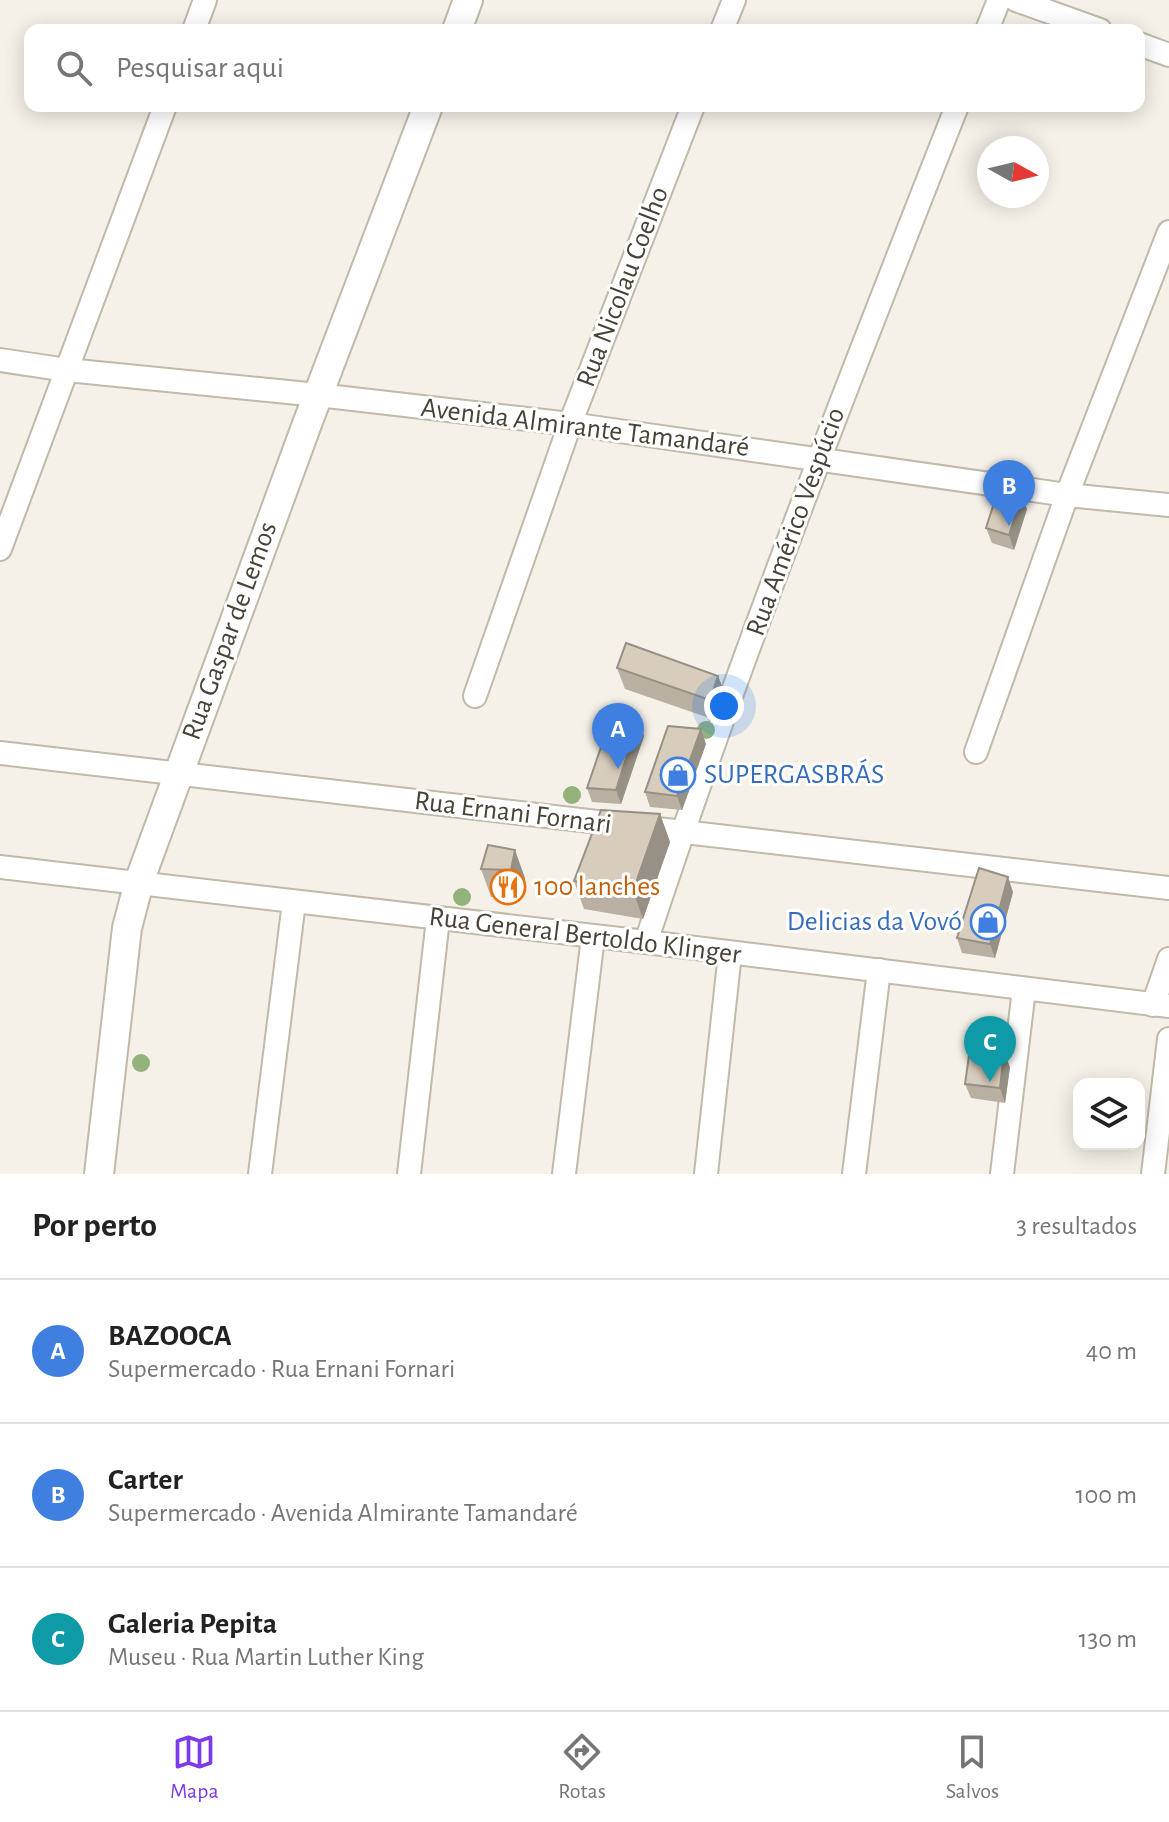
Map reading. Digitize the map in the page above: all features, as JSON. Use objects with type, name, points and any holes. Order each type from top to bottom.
[{"type":"street","points":[[196,24],[205,0]]},
{"type":"street","points":[[459,24],[468,0]]},
{"type":"street","points":[[724,24],[734,0]]},
{"type":"street","points":[[989,24],[999,0]]},
{"type":"street","points":[[1016,0],[1083,24]]},
{"type":"street","points":[[1145,46],[1169,55]]},
{"type":"street","points":[[0,549],[163,112]]},
{"type":"street","name":"Rua Gaspar de Lemos","points":[[99,1174],[127,928],[139,882],[176,775],[426,112]]},
{"type":"street","name":"Rua Nicolau Coelho","points":[[475,696],[570,424],[691,112]]},
{"type":"street","name":"Rua Américo Vespúcio","points":[[646,942],[682,833],[818,459],[955,112]]},
{"type":"street","points":[[976,752],[1067,495],[1169,232]]},
{"type":"street","name":"Avenida Almirante Tamandaré","points":[[0,360],[67,370],[570,424],[1067,495],[1169,505]]},
{"type":"street","name":"Rua Ernani Fornari","points":[[0,753],[1169,888]]},
{"type":"street","name":"Rua General Bertoldo Klinger","points":[[0,867],[1161,1006]]},
{"type":"street","points":[[260,1174],[294,902]]},
{"type":"street","points":[[409,1174],[438,919]]},
{"type":"street","points":[[564,1174],[593,937]]},
{"type":"street","points":[[706,1174],[730,953]]},
{"type":"street","points":[[1161,1006],[1169,959]]},
{"type":"street","points":[[854,1174],[879,970]]},
{"type":"street","points":[[1002,1174],[1024,989]]},
{"type":"street","points":[[1153,1174],[1169,1039]]},
{"type":"building","points":[[999,487],[1022,494],[1009,535],[986,528]]},
{"type":"building","points":[[626,643],[718,676],[710,700],[617,668]]},
{"type":"building","points":[[611,718],[638,721],[616,790],[587,788]]},
{"type":"building","points":[[668,726],[701,729],[677,796],[645,792]]},
{"type":"building","points":[[601,810],[660,814],[633,891],[574,881]]},
{"type":"building","points":[[488,845],[515,850],[511,870],[481,869]]},
{"type":"building","points":[[979,868],[1008,877],[990,944],[957,938]]},
{"type":"building","points":[[970,1048],[1004,1052],[1000,1088],[965,1084]]},
{"type":"place","name":"Carter","points":[[1009,526]]},
{"type":"place","name":"BAZOOCA","points":[[618,769]]},
{"type":"place","name":"SUPERGASBRÁS","points":[[678,775]]},
{"type":"place","name":"100 lanches","points":[[508,887]]},
{"type":"place","name":"Delicias da Vovó","points":[[988,922]]},
{"type":"place","name":"Galeria Pepita","points":[[990,1082]]}]
